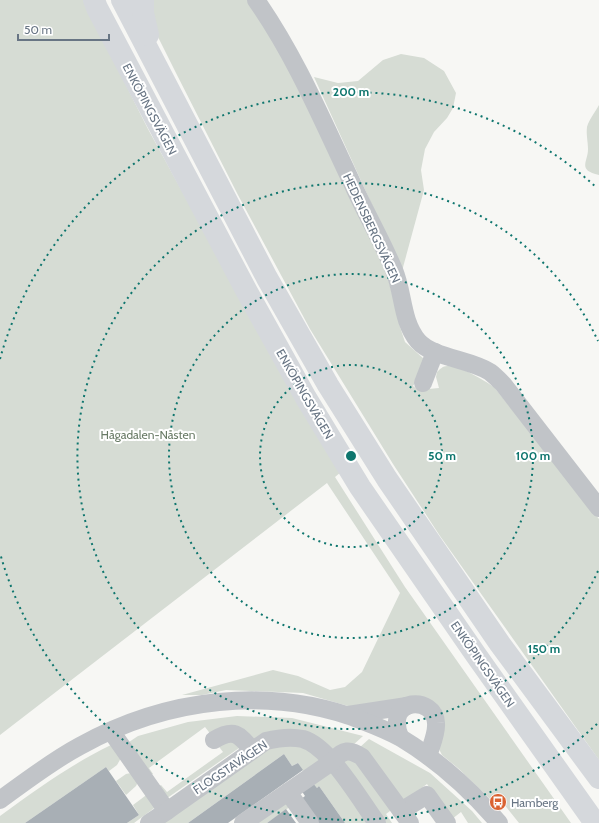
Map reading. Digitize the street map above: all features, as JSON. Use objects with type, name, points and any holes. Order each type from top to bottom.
[{"type":"main road","name":"ENKÖPINGSVÄGEN","points":[[94,0],[246,290],[306,398],[360,487],[476,655],[595,823]]},
{"type":"main road","name":"ENKÖPINGSVÄGEN","points":[[122,0],[267,278],[328,385],[387,479],[500,644],[599,778]]},
{"type":"main road","points":[[143,0],[143,13],[153,58]]},
{"type":"street","name":"HEDENSBERGSVÄGEN","points":[[256,0],[294,62],[394,270],[401,292],[404,312],[411,331],[420,343],[435,352],[469,363],[489,372],[503,384],[599,508]]},
{"type":"street","points":[[423,384],[435,352]]},
{"type":"street","points":[[0,800],[57,760],[80,746],[111,731],[184,707],[239,700],[271,701],[304,705],[347,715],[400,737],[445,768],[488,810],[499,823]]},
{"type":"street","points":[[400,737],[396,727],[396,718],[400,711],[407,706]]},
{"type":"street","points":[[347,715],[407,706],[427,706],[434,714],[436,723],[435,733],[428,756]]},
{"type":"street","points":[[111,731],[167,811]]},
{"type":"street","points":[[214,740],[224,734],[232,733],[240,736],[252,750]]},
{"type":"street","name":"FLOGSTAVÄGEN","points":[[149,823],[266,741],[284,737],[302,739],[318,746],[333,761],[377,823]]},
{"type":"street","points":[[243,823],[333,761],[337,756],[344,752],[353,751],[362,757],[405,817],[427,795],[447,823]]},
{"type":"street","points":[[288,792],[310,823]]},
{"type":"green space","name":"Hågadalen-Nåsten","points":[[0,0],[83,0],[148,129],[248,312],[341,472],[335,477],[405,587],[571,823],[519,823],[496,794],[490,799],[442,755],[439,749],[444,717],[440,708],[348,706],[303,693],[226,690],[202,695],[182,695],[273,670],[298,676],[330,690],[345,687],[362,672],[400,593],[327,483],[0,735]]},
{"type":"green space","points":[[149,0],[250,0],[289,64],[386,272],[405,342],[424,359],[418,379],[413,386],[418,390],[439,388],[436,377],[437,372],[443,367],[452,366],[465,370],[494,387],[599,519],[599,760],[440,536],[393,464],[310,329],[238,195],[153,27]]},
{"type":"green space","points":[[401,54],[424,58],[444,71],[456,93],[453,108],[447,118],[434,132],[425,149],[421,170],[424,190],[402,271],[314,77],[338,83],[358,81],[383,60]]},
{"type":"green space","points":[[599,105],[599,175],[588,171],[585,165],[588,154],[587,127]]},
{"type":"green space","points":[[237,716],[292,718],[363,736],[352,746],[333,752],[324,744],[250,740],[212,736],[205,727],[149,768],[153,774],[148,776],[126,744],[138,736],[188,722]]},
{"type":"green space","points":[[230,737],[239,748],[163,801],[155,789],[161,785],[167,792],[223,752],[217,744]]},
{"type":"green space","points":[[369,739],[430,773],[472,811],[482,823],[468,823],[461,812],[452,819],[427,784],[399,804],[359,748]]},
{"type":"green space","points":[[111,745],[121,758],[117,765],[109,771],[106,767],[25,823],[0,823],[0,816],[27,796],[68,769]]},
{"type":"green space","points":[[269,745],[301,745],[324,761],[305,774],[298,763],[292,766],[284,754],[188,823],[156,823]]},
{"type":"green space","points":[[353,755],[394,808],[386,814],[392,823],[384,823],[340,761]]},
{"type":"green space","points":[[331,768],[370,823],[345,823],[319,786],[317,788],[312,782]]},
{"type":"green space","points":[[131,773],[138,782],[136,786],[126,795],[116,781],[126,774]]},
{"type":"green space","points":[[149,793],[157,806],[134,823],[127,823],[139,815],[133,805]]},
{"type":"green space","points":[[290,798],[294,804],[267,823],[254,823]]},
{"type":"building","points":[[284,754],[292,766],[298,763],[303,770],[228,823],[188,823]]},
{"type":"building","points":[[106,767],[139,815],[127,823],[25,823]]},
{"type":"building","points":[[312,782],[317,788],[319,786],[345,823],[316,823],[300,800],[305,796],[301,790]]},
{"type":"building","points":[[286,809],[296,823],[267,823]]},
{"type":"place","name":"Hamberg","points":[[498,802]]}]
